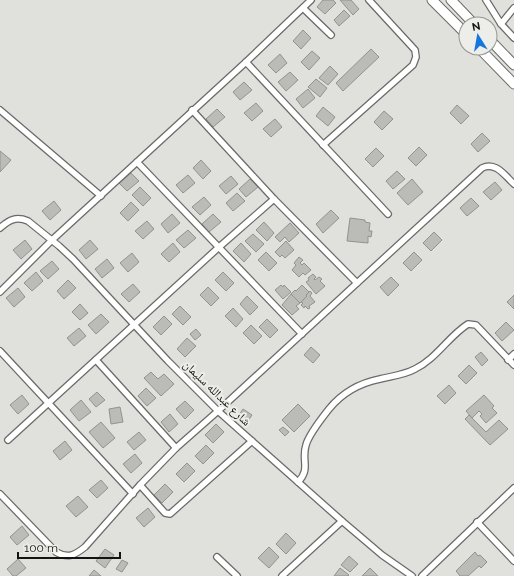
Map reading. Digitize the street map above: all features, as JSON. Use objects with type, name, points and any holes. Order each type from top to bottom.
[{"type":"highway","points":[[432,0],[458,26]]},
{"type":"highway","points":[[451,0],[466,16]]},
{"type":"highway","points":[[498,48],[514,65]]},
{"type":"highway","points":[[487,56],[514,84]]},
{"type":"street","points":[[0,292],[52,240],[246,62],[311,0]]},
{"type":"street","points":[[323,145],[413,65],[416,60],[415,50],[369,0]]},
{"type":"street","points":[[486,0],[501,24],[514,38]]},
{"type":"street","points":[[303,8],[331,34]]},
{"type":"street","points":[[501,24],[514,8]]},
{"type":"street","points":[[246,62],[388,214]]},
{"type":"street","points":[[0,110],[100,196]]},
{"type":"street","points":[[192,110],[274,199],[357,283]]},
{"type":"street","points":[[137,162],[302,334]]},
{"type":"street","points":[[0,494],[56,552],[62,556],[69,556],[78,553],[176,448],[482,168],[489,166],[495,167],[514,184]]},
{"type":"street","points":[[8,440],[218,248],[274,199]]},
{"type":"street","name":"شارع عبدالله سليمان","points":[[0,228],[10,220],[17,218],[28,221],[52,240],[73,259],[178,371],[218,411],[342,521],[382,554],[412,576]]},
{"type":"street","points":[[298,482],[306,470],[304,452],[307,442],[330,408],[341,397],[356,387],[372,381],[401,375],[417,368],[431,358],[466,326],[471,324],[476,325],[514,365]]},
{"type":"street","points":[[0,351],[133,494]]},
{"type":"street","points":[[508,360],[514,354]]},
{"type":"street","points":[[96,360],[176,448]]},
{"type":"street","points":[[140,486],[165,513],[170,514],[252,440]]},
{"type":"street","points":[[422,576],[514,488]]},
{"type":"street","points":[[282,576],[342,521]]},
{"type":"street","points":[[478,522],[514,561]]},
{"type":"street","points":[[217,557],[237,576]]},
{"type":"building","points":[[323,0],[333,0],[336,3],[325,14],[317,7]]},
{"type":"building","points":[[340,0],[351,0],[359,9],[353,15]]},
{"type":"building","points":[[344,10],[350,16],[339,26],[334,20]]},
{"type":"building","points":[[303,30],[311,38],[301,49],[293,41]]},
{"type":"building","points":[[371,49],[379,57],[343,91],[336,83]]},
{"type":"building","points":[[312,51],[320,58],[309,70],[301,62]]},
{"type":"building","points":[[280,54],[287,63],[276,73],[268,65]]},
{"type":"building","points":[[330,66],[338,74],[328,85],[319,78]]},
{"type":"building","points":[[290,72],[298,80],[286,91],[278,82]]},
{"type":"building","points":[[316,79],[327,88],[320,97],[308,87]]},
{"type":"building","points":[[244,82],[252,90],[240,100],[233,92]]},
{"type":"building","points":[[308,89],[315,98],[303,108],[296,99]]},
{"type":"building","points":[[256,103],[263,111],[252,121],[244,113]]},
{"type":"building","points":[[457,105],[469,116],[461,124],[450,113]]},
{"type":"building","points":[[323,107],[335,117],[328,126],[316,116]]},
{"type":"building","points":[[217,109],[225,117],[213,127],[206,119]]},
{"type":"building","points":[[384,111],[393,119],[382,130],[374,122]]},
{"type":"building","points":[[275,119],[282,127],[271,137],[263,129]]},
{"type":"building","points":[[482,133],[490,141],[478,152],[471,144]]},
{"type":"building","points":[[419,147],[427,155],[416,166],[408,158]]},
{"type":"building","points":[[376,148],[384,156],[373,167],[365,159]]},
{"type":"building","points":[[0,151],[11,160],[0,172]]},
{"type":"building","points":[[201,160],[211,171],[203,179],[193,168]]},
{"type":"building","points":[[397,171],[405,179],[393,189],[386,181]]},
{"type":"building","points":[[131,173],[139,181],[127,191],[119,183]]},
{"type":"building","points":[[188,175],[195,183],[183,193],[176,185]]},
{"type":"building","points":[[231,176],[238,184],[226,194],[219,186]]},
{"type":"building","points":[[250,179],[258,187],[246,197],[239,189]]},
{"type":"building","points":[[412,179],[423,192],[408,205],[397,193]]},
{"type":"building","points":[[495,182],[502,190],[491,200],[483,192]]},
{"type":"building","points":[[140,187],[151,198],[143,206],[132,195]]},
{"type":"building","points":[[237,193],[245,201],[233,211],[226,203]]},
{"type":"building","points":[[204,197],[211,205],[200,215],[192,207]]},
{"type":"building","points":[[471,198],[479,206],[467,216],[460,208]]},
{"type":"building","points":[[54,201],[61,210],[50,220],[42,211]]},
{"type":"building","points":[[131,202],[139,210],[128,221],[120,213]]},
{"type":"building","points":[[331,210],[339,218],[323,233],[316,224]]},
{"type":"building","points":[[172,214],[180,223],[168,233],[161,224]]},
{"type":"building","points":[[213,214],[221,222],[209,232],[202,224]]},
{"type":"building","points":[[350,218],[365,220],[365,222],[370,223],[369,231],[372,231],[371,237],[368,236],[368,243],[347,241]]},
{"type":"building","points":[[147,221],[154,229],[143,239],[135,231]]},
{"type":"building","points":[[264,222],[274,233],[267,241],[256,230]]},
{"type":"building","points":[[290,223],[299,233],[289,242],[285,237],[280,242],[275,237]]},
{"type":"building","points":[[188,230],[196,238],[184,248],[176,240]]},
{"type":"building","points":[[434,232],[442,240],[431,251],[423,243]]},
{"type":"building","points":[[253,234],[264,244],[256,252],[245,241]]},
{"type":"building","points":[[25,240],[32,249],[21,259],[13,250]]},
{"type":"building","points":[[90,240],[98,249],[86,259],[79,250]]},
{"type":"building","points":[[286,241],[294,250],[285,258],[282,255],[280,257],[275,252]]},
{"type":"building","points":[[173,243],[180,252],[169,262],[161,254]]},
{"type":"building","points":[[241,243],[251,254],[244,262],[233,251]]},
{"type":"building","points":[[266,252],[277,263],[269,271],[258,260]]},
{"type":"building","points":[[414,252],[422,260],[411,271],[403,263]]},
{"type":"building","points":[[132,253],[139,262],[128,272],[120,263]]},
{"type":"building","points":[[299,257],[303,260],[300,263],[302,265],[304,263],[311,270],[305,275],[303,273],[299,277],[292,270],[296,265],[294,263]]},
{"type":"building","points":[[107,259],[114,268],[102,278],[95,269]]},
{"type":"building","points":[[52,261],[59,269],[48,279],[40,271]]},
{"type":"building","points":[[36,272],[43,281],[32,291],[24,283]]},
{"type":"building","points":[[223,272],[234,283],[226,291],[215,280]]},
{"type":"building","points":[[313,274],[316,277],[314,279],[315,280],[319,277],[322,279],[320,281],[325,286],[316,294],[306,282]]},
{"type":"building","points":[[391,277],[399,285],[388,296],[380,287]]},
{"type":"building","points":[[68,280],[76,288],[64,299],[57,291]]},
{"type":"building","points":[[133,284],[140,292],[129,302],[121,294]]},
{"type":"building","points":[[281,285],[283,287],[284,285],[291,292],[283,299],[275,290]]},
{"type":"building","points":[[302,285],[309,292],[300,303],[291,294]]},
{"type":"building","points":[[208,287],[219,298],[211,306],[200,295]]},
{"type":"building","points":[[18,288],[25,297],[14,307],[6,298]]},
{"type":"building","points":[[310,291],[312,293],[310,296],[315,302],[309,306],[310,308],[308,309],[301,305],[303,303],[301,302]]},
{"type":"building","points":[[291,294],[300,303],[296,306],[299,309],[292,315],[282,305]]},
{"type":"building","points":[[514,295],[514,309],[507,302]]},
{"type":"building","points":[[247,296],[258,307],[250,315],[240,304]]},
{"type":"building","points":[[80,304],[88,313],[80,320],[72,312]]},
{"type":"building","points":[[180,306],[191,317],[183,325],[172,314]]},
{"type":"building","points":[[233,308],[243,319],[236,327],[225,316]]},
{"type":"building","points":[[101,314],[109,322],[96,334],[88,325]]},
{"type":"building","points":[[164,316],[172,324],[161,335],[153,327]]},
{"type":"building","points":[[267,319],[278,330],[270,338],[259,327]]},
{"type":"building","points":[[506,322],[514,330],[502,341],[495,333]]},
{"type":"building","points":[[251,325],[262,336],[254,344],[243,333]]},
{"type":"building","points":[[79,328],[86,336],[74,346],[67,338]]},
{"type":"building","points":[[196,329],[201,335],[195,340],[190,334]]},
{"type":"building","points":[[187,338],[196,346],[185,357],[177,349]]},
{"type":"building","points":[[311,347],[320,355],[313,363],[304,355]]},
{"type":"building","points":[[481,352],[488,360],[482,366],[475,357]]},
{"type":"building","points":[[469,365],[477,373],[466,384],[458,376]]},
{"type":"building","points":[[151,372],[158,379],[164,374],[174,384],[161,396],[144,378]]},
{"type":"building","points":[[449,385],[456,393],[445,404],[437,396]]},
{"type":"building","points":[[146,388],[156,398],[147,406],[138,396]]},
{"type":"building","points":[[97,392],[105,400],[96,407],[89,399]]},
{"type":"building","points":[[22,395],[29,404],[18,414],[10,405]]},
{"type":"building","points":[[484,395],[494,406],[492,408],[497,413],[486,423],[480,416],[482,414],[479,411],[472,418],[466,411]]},
{"type":"building","points":[[81,400],[91,412],[79,421],[70,410]]},
{"type":"building","points":[[185,401],[194,410],[185,419],[176,409]]},
{"type":"building","points":[[298,404],[310,416],[294,432],[282,420]]},
{"type":"building","points":[[120,407],[123,422],[111,424],[109,409]]},
{"type":"building","points":[[243,409],[252,415],[248,421],[239,415]]},
{"type":"building","points":[[170,414],[178,424],[169,432],[161,422]]},
{"type":"building","points":[[469,415],[486,432],[499,420],[508,429],[490,445],[465,419]]},
{"type":"building","points":[[101,422],[115,438],[103,448],[89,432]]},
{"type":"building","points":[[216,424],[224,432],[213,443],[205,435]]},
{"type":"building","points":[[283,427],[289,432],[285,436],[279,430]]},
{"type":"building","points":[[139,432],[146,440],[134,450],[127,442]]},
{"type":"building","points":[[65,441],[72,450],[60,460],[53,451]]},
{"type":"building","points":[[206,445],[214,453],[203,464],[195,456]]},
{"type":"building","points":[[135,454],[142,463],[131,473],[123,464]]},
{"type":"building","points":[[187,463],[195,471],[184,482],[176,474]]},
{"type":"building","points":[[101,480],[108,488],[97,498],[89,490]]},
{"type":"building","points":[[165,484],[173,492],[162,503],[154,495]]},
{"type":"building","points":[[78,496],[88,507],[76,517],[66,506]]},
{"type":"building","points":[[148,508],[155,517],[144,527],[136,518]]},
{"type":"building","points":[[22,526],[29,535],[17,545],[10,537]]},
{"type":"building","points":[[286,533],[296,543],[286,554],[276,544]]},
{"type":"building","points":[[269,547],[279,557],[269,568],[258,558]]},
{"type":"building","points":[[105,549],[114,555],[105,568],[96,561]]},
{"type":"building","points":[[475,552],[487,562],[481,568],[479,566],[468,576],[460,576],[456,571]]},
{"type":"building","points":[[349,556],[358,564],[350,572],[341,565]]},
{"type":"building","points":[[18,559],[26,568],[16,576],[13,576],[7,569]]},
{"type":"building","points":[[122,560],[128,563],[122,572],[116,569]]},
{"type":"building","points":[[340,568],[349,575],[334,576]]},
{"type":"building","points":[[370,568],[378,576],[362,576]]},
{"type":"building","points":[[94,570],[101,576],[89,576]]}]
